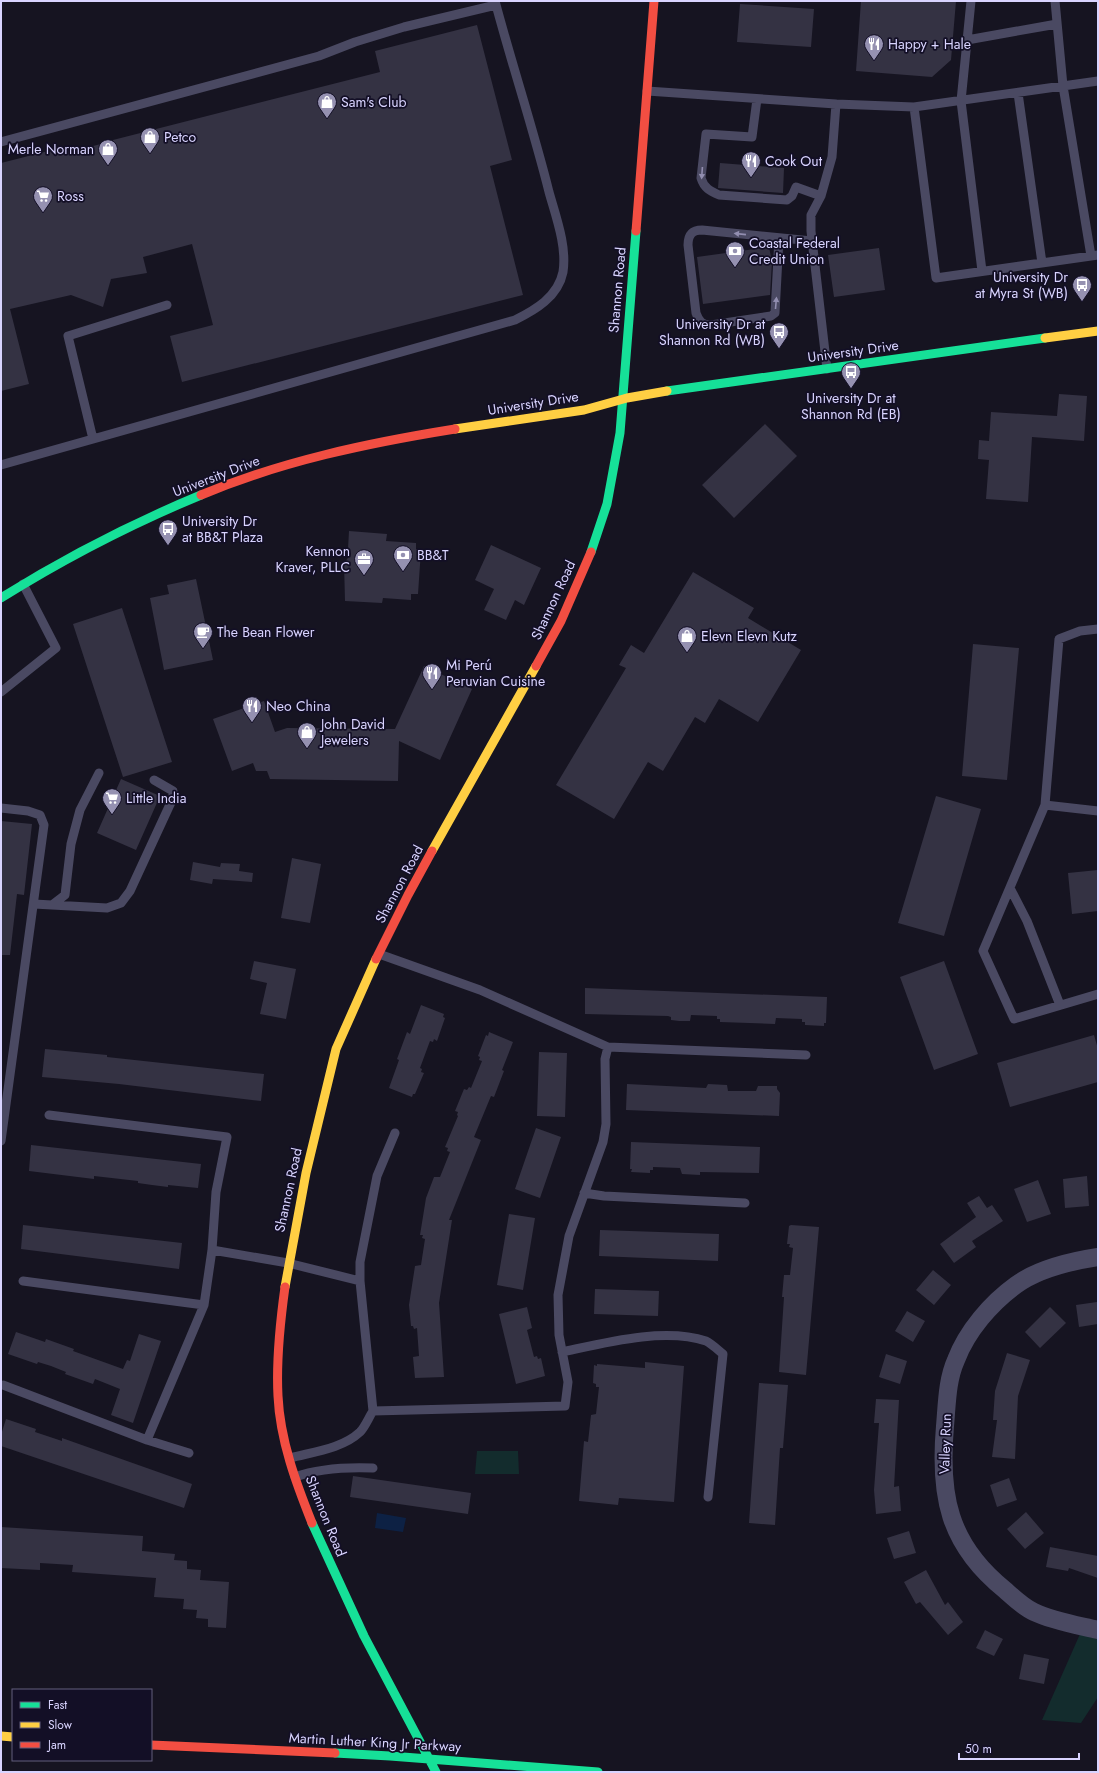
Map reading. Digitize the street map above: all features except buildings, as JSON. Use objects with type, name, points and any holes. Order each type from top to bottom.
[{"type":"street","name":"Shannon Road","points":[[436,1772],[364,1636],[314,1528],[295,1477],[283,1432],[278,1397],[278,1336],[288,1263],[306,1173],[336,1049],[378,954],[451,816],[553,635],[582,576],[600,527],[610,491],[620,433],[654,1]]},
{"type":"street","name":"University Drive","points":[[1,598],[58,563],[134,525],[222,487],[288,465],[336,452],[414,436],[580,411],[623,398],[1098,331]]},
{"type":"street","name":"Valley Run","points":[[1098,1257],[1061,1264],[1016,1284],[977,1323],[956,1360],[952,1371],[948,1392],[942,1467],[945,1494],[953,1522],[965,1547],[985,1573],[1024,1606],[1034,1612],[1098,1630]]},
{"type":"street","points":[[1,1736],[12,1737]]},
{"type":"street","name":"Martin Luther King Jr Parkway","points":[[152,1745],[428,1758],[598,1772]]},
{"type":"lane","points":[[971,1],[961,101],[982,271]]},
{"type":"lane","points":[[914,107],[936,278],[1094,256],[1063,86],[1055,1]]},
{"type":"lane","points":[[1,142],[319,56],[355,42],[404,27],[495,3],[543,169],[563,249],[563,273],[558,286],[535,310],[515,320],[1,465]]},
{"type":"lane","points":[[967,40],[1057,24]]},
{"type":"lane","points":[[646,91],[836,104],[914,107],[1098,81]]},
{"type":"lane","points":[[1018,93],[1042,263]]},
{"type":"lane","points":[[757,99],[752,136],[706,134],[701,178],[703,185],[719,195],[787,200],[792,196],[796,187],[821,196]]},
{"type":"lane","points":[[827,369],[812,242],[811,215],[821,196],[832,158],[836,104]]},
{"type":"lane","points":[[779,238],[775,313],[771,316],[711,325],[705,325],[699,320],[696,313],[688,244],[688,237],[696,230],[702,230],[779,238],[812,242]]},
{"type":"lane","points":[[93,439],[68,336],[167,305]]},
{"type":"lane","points":[[1,692],[56,648],[23,584]]},
{"type":"lane","points":[[1098,629],[1080,631],[1059,639],[1045,805],[983,951],[1014,1019],[1098,994]]},
{"type":"lane","points":[[52,905],[65,895],[72,844],[80,810],[99,773]]},
{"type":"lane","points":[[34,904],[107,908],[121,903],[130,891],[173,798],[172,791],[154,780]]},
{"type":"lane","points":[[1045,805],[1098,811]]},
{"type":"lane","points":[[1,808],[28,811],[40,815],[44,825],[1,1141]]},
{"type":"lane","points":[[1010,888],[1027,921],[1060,1005]]},
{"type":"lane","points":[[378,954],[480,990],[608,1047],[806,1055]]},
{"type":"lane","points":[[373,1410],[565,1406],[568,1382],[559,1335],[558,1295],[569,1236],[603,1142],[606,1124],[605,1059],[608,1047]]},
{"type":"lane","points":[[49,1115],[227,1137],[216,1192],[212,1250],[204,1305],[147,1440]]},
{"type":"lane","points":[[289,1458],[320,1451],[344,1442],[360,1432],[373,1410],[360,1281],[360,1262],[377,1176],[395,1133]]},
{"type":"lane","points":[[584,1193],[604,1196],[745,1203]]},
{"type":"lane","points":[[212,1250],[288,1263],[360,1281]]},
{"type":"lane","points":[[24,1280],[204,1305]]},
{"type":"lane","points":[[562,1352],[620,1340],[671,1336],[706,1342],[723,1354],[708,1497]]},
{"type":"lane","points":[[3,1385],[147,1440],[189,1453]]},
{"type":"lane","points":[[295,1477],[311,1471],[352,1467],[373,1468]]},
{"type":"green space","points":[[477,1451],[518,1451],[519,1474],[475,1474]]},
{"type":"green space","points":[[1080,1634],[1098,1639],[1098,1697],[1081,1723],[1042,1720]]},
{"type":"water","points":[[377,1513],[406,1518],[403,1532],[375,1528]]},
{"type":"traffic: fast","points":[[591,552],[607,504],[620,433],[636,231]]},
{"type":"traffic: fast","points":[[667,391],[1045,338]]},
{"type":"traffic: fast","points":[[1,598],[49,569],[99,542],[201,495]]},
{"type":"traffic: fast","points":[[312,1523],[364,1636],[436,1772]]},
{"type":"traffic: fast","points":[[335,1753],[598,1772]]},
{"type":"traffic: slow","points":[[1045,338],[1098,331]]},
{"type":"traffic: slow","points":[[455,429],[584,410],[627,398],[667,391]]},
{"type":"traffic: slow","points":[[432,851],[536,666]]},
{"type":"traffic: slow","points":[[285,1287],[306,1173],[336,1049],[376,959]]},
{"type":"traffic: slow","points":[[1,1736],[12,1737]]},
{"type":"traffic: jam","points":[[636,231],[654,1]]},
{"type":"traffic: jam","points":[[201,495],[263,472],[326,454],[390,440],[455,429]]},
{"type":"traffic: jam","points":[[536,666],[561,621],[591,552]]},
{"type":"traffic: jam","points":[[376,959],[432,851]]},
{"type":"traffic: jam","points":[[285,1287],[278,1355],[279,1412],[285,1445],[312,1523]]},
{"type":"traffic: jam","points":[[152,1745],[335,1753]]},
{"type":"place","name":"Happy + Hale","points":[[874,61]]},
{"type":"place","name":"Sam's Club","points":[[327,119]]},
{"type":"place","name":"Petco","points":[[150,154]]},
{"type":"place","name":"Merle Norman","points":[[108,166]]},
{"type":"place","name":"Cook Out","points":[[751,178]]},
{"type":"place","name":"Ross","points":[[43,213]]},
{"type":"place","name":"Coastal Federal Credit Union","points":[[735,268]]},
{"type":"place","name":"University Dr at Myra St (WB)","points":[[1082,302]]},
{"type":"place","name":"University Dr at Shannon Rd (WB)","points":[[779,349]]},
{"type":"place","name":"University Dr at Shannon Rd (EB)","points":[[851,389]]},
{"type":"place","name":"University Dr at BB&T Plaza","points":[[168,546]]},
{"type":"place","name":"BB&T","points":[[403,572]]},
{"type":"place","name":"Kennon Kraver, PLLC","points":[[364,576]]},
{"type":"place","name":"The Bean Flower","points":[[203,649]]},
{"type":"place","name":"Elevn Elevn Kutz","points":[[687,653]]},
{"type":"place","name":"Mi Perú Peruvian Cuisine","points":[[432,690]]},
{"type":"place","name":"Neo China","points":[[252,723]]},
{"type":"place","name":"John David Jewelers","points":[[307,749]]},
{"type":"place","name":"Little India","points":[[112,815]]}]
